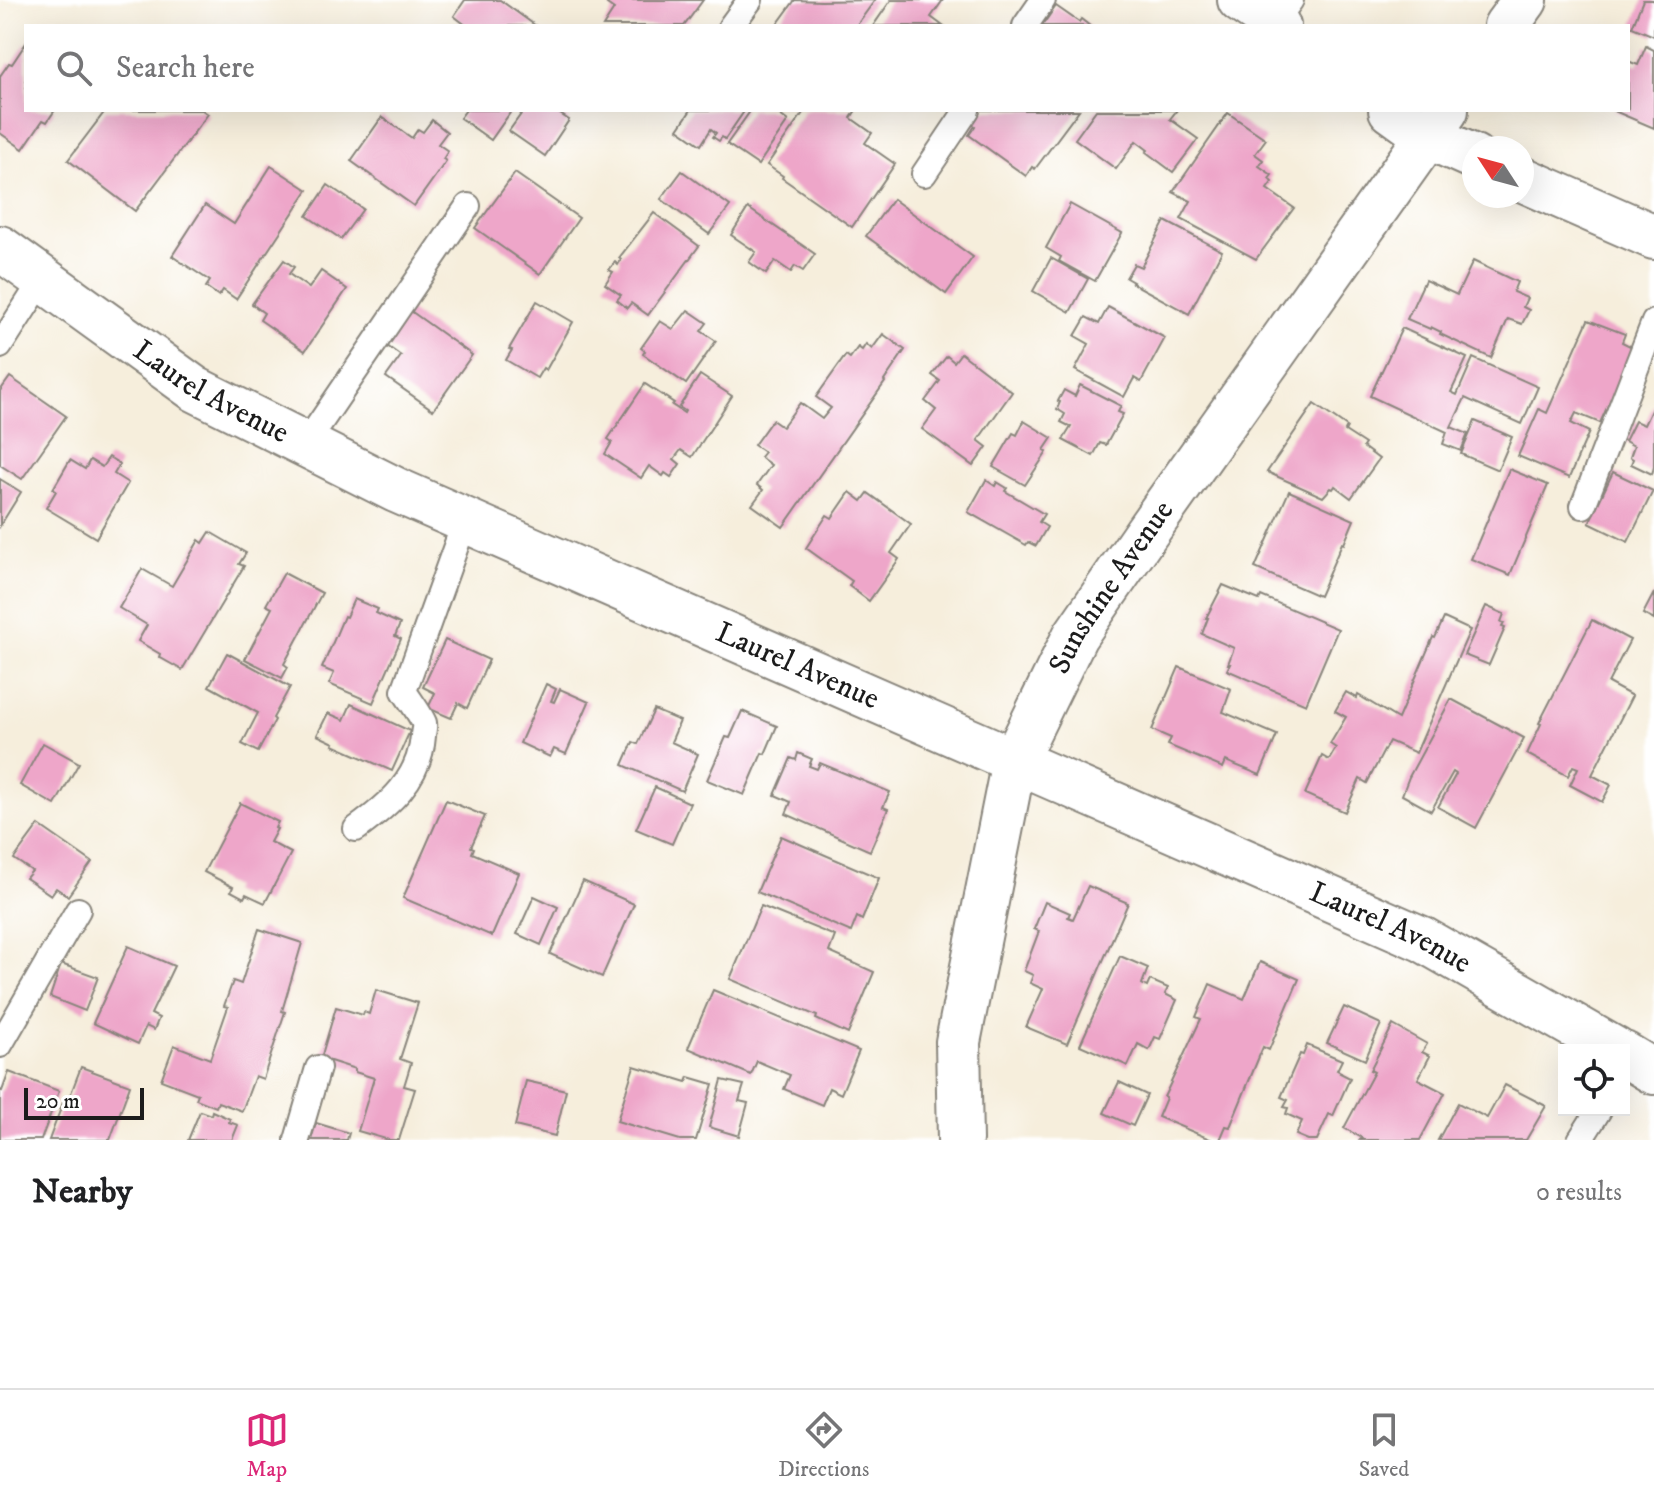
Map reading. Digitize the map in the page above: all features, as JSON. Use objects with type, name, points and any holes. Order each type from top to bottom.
[{"type":"street","points":[[1507,24],[1525,0]]},
{"type":"street","points":[[1398,112],[1436,123],[1462,146]]},
{"type":"street","name":"Sunshine Avenue","points":[[960,1140],[958,1042],[1014,761],[1075,636],[1436,123]]},
{"type":"street","points":[[1534,184],[1654,237]]},
{"type":"street","name":"Laurel Avenue","points":[[0,248],[195,389],[305,445],[465,521],[1422,939],[1601,1044]]},
{"type":"lane","points":[[732,24],[750,0]]},
{"type":"lane","points":[[1026,24],[1043,0]]},
{"type":"lane","points":[[924,174],[966,112]]},
{"type":"lane","points":[[305,445],[468,206]]},
{"type":"lane","points":[[0,346],[43,279]]},
{"type":"lane","points":[[1583,506],[1654,322]]},
{"type":"lane","points":[[356,829],[377,814],[408,781],[422,753],[424,724],[404,691],[465,521]]},
{"type":"lane","points":[[0,1045],[78,910]]},
{"type":"lane","points":[[297,1140],[318,1068]]},
{"type":"lane","points":[[1580,1140],[1595,1116]]},
{"type":"building","points":[[465,0],[500,0],[533,24],[464,24],[454,16]]},
{"type":"building","points":[[610,0],[703,0],[685,24],[604,24],[614,9],[607,4]]},
{"type":"building","points":[[795,0],[875,0],[857,24],[777,24]]},
{"type":"building","points":[[891,0],[943,0],[931,17],[940,24],[874,24]]},
{"type":"building","points":[[1643,0],[1654,0],[1654,36],[1632,27]]},
{"type":"building","points":[[1056,6],[1079,22],[1081,19],[1087,24],[1043,24]]},
{"type":"building","points":[[24,46],[24,112],[54,112],[47,122],[43,120],[23,149],[0,133],[0,76],[9,63],[12,64]]},
{"type":"building","points":[[1646,46],[1654,50],[1654,128],[1617,112],[1630,112],[1630,62],[1638,65]]},
{"type":"building","points":[[104,112],[208,114],[135,211],[68,160]]},
{"type":"building","points":[[464,112],[511,112],[491,140],[460,118]]},
{"type":"building","points":[[523,112],[557,112],[569,120],[545,156],[509,131]]},
{"type":"building","points":[[690,112],[744,112],[725,139],[722,137],[719,141],[713,137],[716,133],[711,129],[701,145],[678,129]]},
{"type":"building","points":[[750,112],[776,112],[788,121],[758,165],[727,144]]},
{"type":"building","points":[[804,112],[855,112],[851,118],[872,133],[865,143],[895,164],[852,227],[767,165]]},
{"type":"building","points":[[979,112],[1078,112],[1035,169],[1032,167],[1026,176],[969,135],[975,126],[971,123]]},
{"type":"building","points":[[1095,112],[1175,112],[1170,119],[1198,139],[1173,172],[1136,141],[1116,169],[1075,139]]},
{"type":"building","points":[[1228,113],[1266,139],[1255,154],[1263,160],[1259,166],[1272,175],[1267,189],[1294,208],[1256,259],[1181,219],[1191,201],[1173,192]]},
{"type":"building","points":[[382,117],[412,138],[418,129],[423,132],[432,120],[447,132],[438,144],[448,151],[443,159],[446,161],[414,206],[351,161]]},
{"type":"building","points":[[271,166],[308,190],[236,299],[223,290],[219,296],[206,287],[210,281],[172,256],[205,205],[234,224]]},
{"type":"building","points":[[682,171],[730,206],[709,234],[661,199]]},
{"type":"building","points":[[515,173],[579,218],[540,274],[475,228]]},
{"type":"building","points":[[328,185],[363,209],[341,239],[307,216]]},
{"type":"building","points":[[893,199],[973,257],[946,294],[866,236]]},
{"type":"building","points":[[1070,204],[1122,233],[1095,281],[1059,261],[1061,257],[1046,248]]},
{"type":"building","points":[[748,208],[815,254],[803,271],[795,266],[791,272],[775,261],[766,274],[749,262],[756,252],[731,235]]},
{"type":"building","points":[[654,213],[699,246],[648,315],[631,303],[627,308],[617,300],[621,295],[605,284],[613,272],[609,270],[615,262],[618,265],[619,258]]},
{"type":"building","points":[[1165,221],[1222,251],[1189,314],[1126,278],[1134,264],[1141,267]]},
{"type":"building","points":[[1051,258],[1088,279],[1070,312],[1033,291]]},
{"type":"building","points":[[284,260],[294,267],[289,274],[309,288],[321,271],[347,289],[305,351],[260,320],[264,313],[252,304]]},
{"type":"building","points":[[1473,261],[1517,282],[1513,292],[1527,298],[1523,307],[1529,310],[1522,324],[1508,319],[1491,358],[1431,327],[1407,319],[1425,280],[1457,295]]},
{"type":"building","points":[[537,301],[573,322],[546,370],[543,368],[537,378],[506,360],[512,350],[509,349]]},
{"type":"building","points":[[1108,307],[1165,338],[1141,382],[1134,378],[1124,397],[1075,370],[1089,344],[1075,336],[1086,317],[1099,324]]},
{"type":"building","points":[[408,309],[472,355],[433,410],[386,377],[401,356],[383,343]]},
{"type":"building","points":[[688,310],[707,323],[701,331],[716,341],[686,384],[643,354],[645,351],[641,348],[660,321],[673,329]]},
{"type":"building","points":[[1588,320],[1625,334],[1622,342],[1634,348],[1600,423],[1576,413],[1571,423],[1589,432],[1569,478],[1518,456],[1539,409],[1547,413]]},
{"type":"building","points":[[1402,328],[1467,358],[1451,392],[1457,395],[1473,358],[1538,387],[1522,424],[1465,398],[1451,427],[1468,434],[1461,451],[1443,444],[1447,432],[1370,396]]},
{"type":"building","points":[[883,334],[905,350],[783,527],[752,505],[763,490],[757,485],[771,465],[760,457],[764,452],[754,445],[772,420],[782,427],[800,403],[822,419],[831,408],[816,397],[846,355],[850,358],[858,347],[862,350],[866,344],[872,349]]},
{"type":"building","points":[[961,353],[1012,392],[978,440],[987,447],[973,466],[922,429],[936,410],[925,401],[940,381],[932,375],[947,356],[954,362]]},
{"type":"building","points":[[700,375],[732,396],[692,457],[681,450],[674,459],[680,464],[671,477],[665,473],[663,476],[649,466],[641,478],[605,454],[612,442],[608,439],[645,384],[684,413],[679,407]]},
{"type":"building","points":[[10,377],[66,416],[22,479],[0,465],[0,391]]},
{"type":"building","points":[[1080,385],[1121,406],[1118,412],[1123,414],[1106,445],[1100,443],[1093,456],[1063,440],[1071,427],[1061,422],[1065,414],[1057,409],[1064,390],[1075,396]]},
{"type":"building","points":[[1314,404],[1347,427],[1345,431],[1365,444],[1363,447],[1379,459],[1351,498],[1335,486],[1323,497],[1267,472]]},
{"type":"building","points":[[1654,404],[1652,474],[1631,464],[1634,446],[1625,441],[1635,421],[1644,425]]},
{"type":"building","points":[[1024,421],[1052,438],[1044,450],[1047,452],[1025,485],[993,467],[1013,433],[1017,435]]},
{"type":"building","points":[[1475,421],[1512,437],[1498,470],[1461,454]]},
{"type":"building","points":[[109,457],[120,464],[114,474],[128,483],[96,538],[46,508],[70,460],[85,469],[90,460],[102,467]]},
{"type":"building","points":[[1509,469],[1548,485],[1510,575],[1471,559]]},
{"type":"building","points":[[1613,472],[1653,491],[1628,542],[1589,523]]},
{"type":"building","points":[[0,479],[21,492],[0,526]]},
{"type":"building","points":[[986,480],[995,486],[997,482],[1007,488],[1005,491],[1044,514],[1039,522],[1047,527],[1036,546],[1028,542],[1026,545],[968,512]]},
{"type":"building","points":[[1289,491],[1354,520],[1319,596],[1255,568]]},
{"type":"building","points":[[850,492],[862,501],[868,493],[911,524],[891,553],[899,559],[869,601],[849,586],[852,581],[806,548],[827,515],[832,518]]},
{"type":"building","points":[[210,532],[246,553],[239,564],[244,566],[182,670],[138,641],[147,625],[119,608],[142,569],[172,586],[199,540],[203,543]]},
{"type":"building","points":[[284,573],[322,593],[284,664],[288,667],[282,678],[245,659],[272,608],[266,605]]},
{"type":"building","points":[[1223,585],[1259,600],[1261,596],[1338,629],[1306,704],[1227,670],[1234,648],[1202,634],[1206,618]]},
{"type":"building","points":[[1654,593],[1654,620],[1643,614]]},
{"type":"building","points":[[354,599],[378,609],[376,613],[400,624],[395,636],[401,639],[373,703],[329,684],[334,673],[322,668]]},
{"type":"building","points":[[1486,606],[1504,614],[1501,622],[1505,628],[1489,665],[1464,655]]},
{"type":"building","points":[[1444,618],[1470,630],[1416,753],[1389,741],[1367,783],[1360,779],[1345,812],[1305,794],[1322,756],[1329,760],[1336,748],[1330,744],[1346,717],[1335,711],[1346,692],[1357,698],[1358,695],[1398,719]]},
{"type":"building","points":[[1592,620],[1630,640],[1608,683],[1632,696],[1592,775],[1611,785],[1602,802],[1570,785],[1578,768],[1573,766],[1568,776],[1527,754],[1539,723]]},
{"type":"building","points":[[445,640],[489,660],[467,708],[458,703],[451,718],[428,708],[435,693],[423,687]]},
{"type":"building","points":[[227,653],[290,687],[258,752],[242,744],[258,713],[209,686]]},
{"type":"building","points":[[1179,667],[1231,689],[1223,712],[1277,735],[1260,775],[1226,761],[1223,768],[1168,745],[1171,738],[1152,730]]},
{"type":"building","points":[[546,684],[556,689],[551,701],[554,702],[560,689],[589,702],[566,754],[554,749],[550,757],[520,743]]},
{"type":"building","points":[[1451,699],[1524,738],[1476,828],[1438,807],[1456,774],[1453,772],[1431,811],[1402,795]]},
{"type":"building","points":[[351,704],[410,731],[392,771],[317,735],[328,713],[344,720]]},
{"type":"building","points":[[654,710],[680,721],[671,742],[698,754],[682,791],[623,765],[633,742],[638,744]]},
{"type":"building","points":[[742,711],[777,726],[744,795],[707,780],[726,737],[730,738]]},
{"type":"building","points":[[43,743],[79,763],[55,805],[20,785]]},
{"type":"building","points":[[798,753],[812,759],[809,766],[817,769],[820,763],[890,792],[883,807],[888,809],[870,851],[786,814],[791,802],[775,795],[791,758],[796,760]]},
{"type":"building","points":[[655,787],[690,803],[672,844],[636,829]]},
{"type":"building","points":[[446,800],[485,816],[471,847],[474,848],[472,853],[519,873],[492,936],[403,898]]},
{"type":"building","points":[[240,803],[278,822],[270,842],[291,853],[265,903],[246,894],[244,898],[231,891],[233,887],[204,872]]},
{"type":"building","points":[[39,825],[92,862],[68,896],[56,888],[51,895],[26,878],[32,871],[14,859]]},
{"type":"building","points":[[781,836],[879,878],[862,920],[857,917],[851,932],[757,892]]},
{"type":"building","points":[[583,881],[634,904],[602,977],[550,954]]},
{"type":"building","points":[[1088,886],[1128,903],[1067,1044],[1026,1027],[1043,989],[1030,983],[1033,975],[1024,971],[1039,931],[1034,929],[1045,902],[1070,913],[1068,917],[1073,919]]},
{"type":"building","points":[[534,896],[558,907],[541,945],[517,934]]},
{"type":"building","points":[[761,906],[835,936],[829,952],[874,972],[848,1034],[816,1019],[817,1016],[730,979]]},
{"type":"building","points":[[259,929],[302,943],[282,1011],[285,1012],[263,1079],[255,1076],[242,1111],[218,1102],[216,1107],[196,1099],[198,1094],[161,1080],[174,1045],[210,1059],[228,1007],[224,1006],[233,981],[241,984]]},
{"type":"building","points":[[128,946],[174,966],[151,1014],[159,1018],[154,1030],[146,1026],[138,1044],[93,1023]]},
{"type":"building","points":[[1120,956],[1148,968],[1142,984],[1147,987],[1150,980],[1168,988],[1165,994],[1177,1000],[1160,1039],[1155,1037],[1149,1050],[1138,1044],[1128,1066],[1080,1045]]},
{"type":"building","points":[[1260,962],[1299,979],[1269,1050],[1263,1047],[1230,1127],[1226,1126],[1220,1140],[1212,1140],[1158,1117],[1164,1097],[1201,1019],[1196,1017],[1210,984],[1244,999]]},
{"type":"building","points":[[61,964],[98,977],[85,1011],[50,997]]},
{"type":"building","points":[[376,990],[418,1003],[400,1059],[411,1063],[404,1086],[415,1089],[399,1140],[358,1131],[374,1078],[321,1058],[336,1007],[369,1014]]},
{"type":"building","points":[[713,990],[859,1051],[841,1094],[829,1088],[822,1105],[784,1089],[790,1075],[757,1061],[751,1075],[688,1048]]},
{"type":"building","points":[[1344,1007],[1381,1024],[1365,1060],[1327,1043]]},
{"type":"building","points":[[1393,1025],[1427,1044],[1422,1052],[1430,1056],[1418,1079],[1445,1093],[1420,1140],[1360,1140],[1362,1138],[1344,1128],[1374,1072],[1370,1070]]},
{"type":"building","points":[[1307,1045],[1342,1060],[1337,1070],[1350,1078],[1333,1116],[1329,1114],[1317,1140],[1296,1135],[1302,1121],[1286,1114],[1288,1108],[1284,1107],[1288,1100],[1281,1097]]},
{"type":"building","points":[[634,1066],[687,1082],[689,1077],[713,1084],[696,1140],[680,1140],[617,1121]]},
{"type":"building","points":[[81,1067],[130,1085],[110,1140],[49,1140],[64,1100],[68,1101]]},
{"type":"building","points":[[9,1072],[59,1091],[41,1140],[0,1140],[0,1090]]},
{"type":"building","points":[[722,1080],[744,1085],[739,1101],[748,1103],[739,1136],[709,1127]]},
{"type":"building","points":[[526,1081],[566,1090],[555,1136],[515,1126]]},
{"type":"building","points":[[1119,1082],[1147,1095],[1133,1126],[1104,1113]]},
{"type":"building","points":[[1505,1085],[1546,1106],[1526,1140],[1438,1140],[1458,1103],[1487,1118]]},
{"type":"building","points":[[200,1111],[211,1115],[212,1111],[238,1125],[232,1140],[188,1140]]},
{"type":"building","points":[[316,1123],[349,1133],[347,1140],[311,1140]]}]
